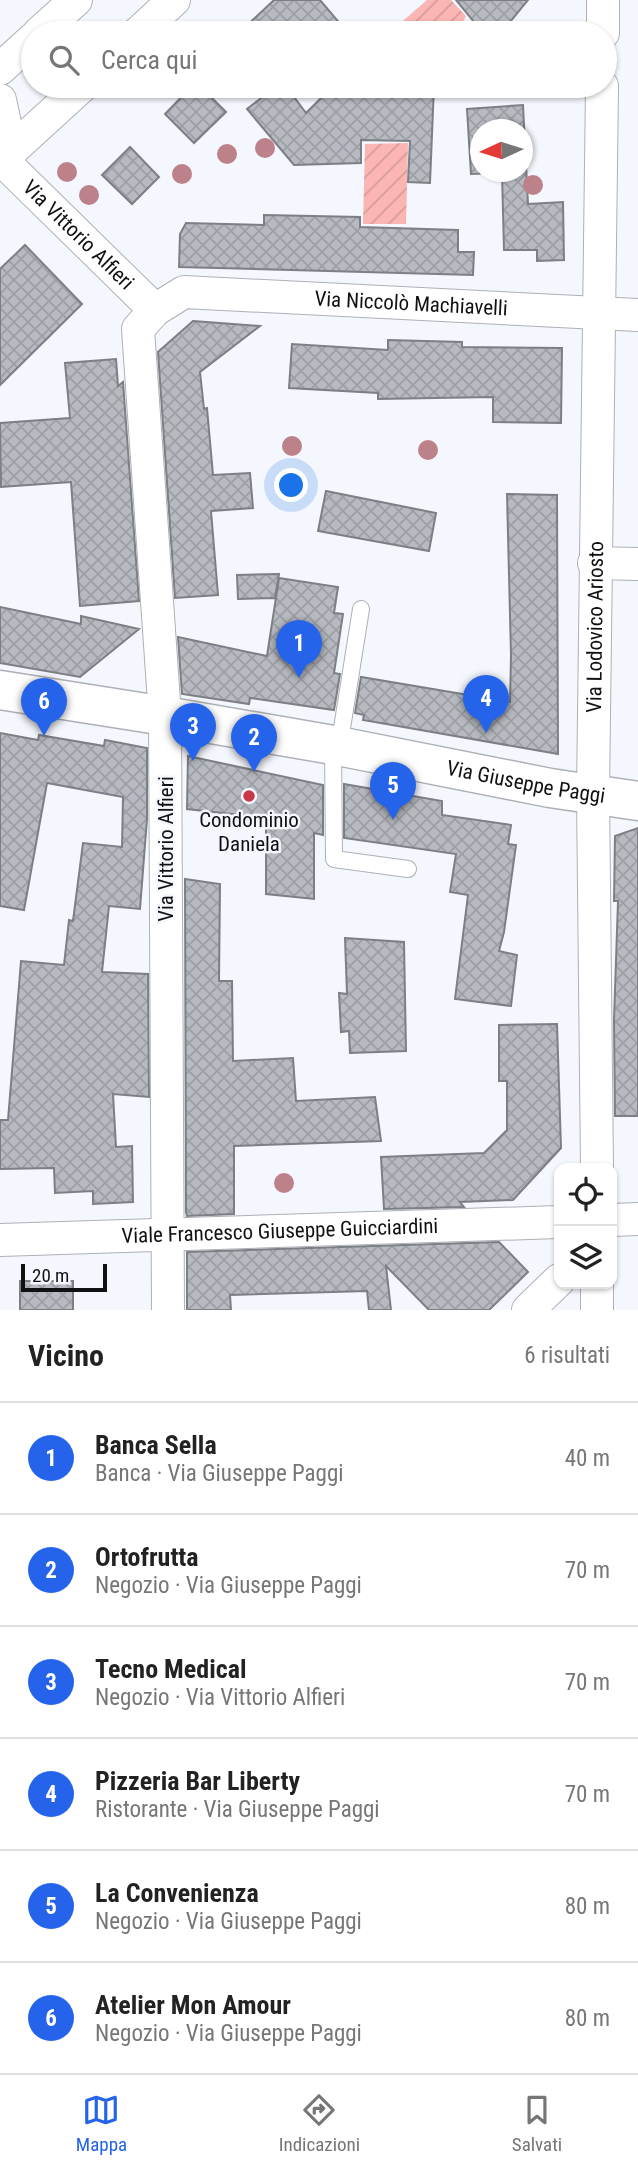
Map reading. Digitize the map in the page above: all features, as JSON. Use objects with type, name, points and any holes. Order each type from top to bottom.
[{"type":"main road","name":"Via Giuseppe Paggi","points":[[0,690],[165,716],[550,788],[638,801]]},
{"type":"street","points":[[52,21],[76,0]]},
{"type":"street","points":[[151,21],[174,0]]},
{"type":"street","points":[[603,0],[603,21]]},
{"type":"street","points":[[0,69],[21,50]]},
{"type":"street","points":[[4,157],[69,98]]},
{"type":"street","name":"Via Lodovico Ariosto","points":[[597,1163],[593,794],[594,564],[602,98]]},
{"type":"street","points":[[0,100],[4,157]]},
{"type":"street","name":"Via Vittorio Alfieri","points":[[4,157],[155,310]]},
{"type":"street","name":"Via Vittorio Alfieri","points":[[167,1310],[165,716],[138,329],[155,310],[184,292]]},
{"type":"street","name":"Via Niccolò Machiavelli","points":[[184,292],[638,315]]},
{"type":"street","points":[[594,564],[638,564]]},
{"type":"street","points":[[617,1220],[638,1219]]},
{"type":"street","name":"Viale Francesco Giuseppe Guicciardini","points":[[0,1240],[554,1222]]},
{"type":"street","points":[[528,1310],[554,1285]]},
{"type":"street","points":[[597,1289],[597,1310]]},
{"type":"lane","points":[[361,609],[336,746],[334,859],[408,869]]},
{"type":"shaded area","points":[[427,0],[451,0],[466,16],[464,21],[403,21]]},
{"type":"shaded area","points":[[408,143],[406,224],[363,224],[365,144]]},
{"type":"building","points":[[274,0],[320,0],[338,21],[252,21]]},
{"type":"building","points":[[456,0],[528,0],[511,21],[473,21]]},
{"type":"building","points":[[180,98],[212,98],[226,112],[194,143],[165,114]]},
{"type":"building","points":[[261,98],[295,98],[306,113],[321,98],[434,98],[430,183],[408,182],[410,141],[361,140],[361,163],[294,165],[247,109]]},
{"type":"building","points":[[523,105],[524,119],[470,119],[470,158],[467,109]]},
{"type":"building","points":[[130,147],[159,177],[132,204],[102,175]]},
{"type":"building","points":[[502,182],[527,182],[528,204],[563,202],[564,260],[537,261],[537,250],[504,250]]},
{"type":"building","points":[[264,215],[360,217],[360,227],[458,230],[458,252],[474,252],[473,275],[179,267],[180,234],[186,223],[264,225]]},
{"type":"building","points":[[25,245],[82,304],[0,385],[0,269]]},
{"type":"building","points":[[193,321],[260,326],[200,372],[204,409],[207,408],[213,475],[250,473],[253,508],[211,511],[218,595],[175,598],[158,352]]},
{"type":"building","points":[[388,340],[462,342],[462,347],[562,348],[561,423],[493,422],[493,397],[378,399],[378,393],[289,388],[292,344],[388,350]]},
{"type":"building","points":[[116,359],[118,386],[123,382],[139,601],[80,606],[71,482],[1,487],[0,423],[70,418],[65,363]]},
{"type":"building","points":[[326,491],[436,513],[429,551],[318,531]]},
{"type":"building","points":[[507,494],[557,495],[558,754],[363,720],[364,715],[355,713],[361,677],[510,702]]},
{"type":"building","points":[[279,574],[275,598],[238,599],[237,575]]},
{"type":"building","points":[[279,578],[338,587],[334,613],[343,614],[334,673],[340,674],[334,710],[250,698],[249,704],[182,694],[178,637],[267,656]]},
{"type":"building","points":[[0,607],[81,624],[81,616],[139,629],[80,677],[0,663]]},
{"type":"building","points":[[0,733],[38,740],[39,735],[104,746],[105,740],[147,748],[147,819],[140,909],[109,906],[102,972],[148,974],[149,1097],[113,1094],[116,1147],[132,1146],[133,1202],[93,1204],[93,1191],[55,1193],[54,1168],[0,1169],[0,1120],[8,1120],[21,961],[64,965],[69,920],[73,921],[83,843],[122,847],[123,797],[47,783],[24,910],[0,906]]},
{"type":"building","name":"Condominio Daniela","points":[[188,756],[323,785],[323,835],[314,833],[314,899],[266,894],[266,818],[187,809]]},
{"type":"building","points":[[344,784],[442,801],[442,815],[511,825],[508,844],[516,845],[499,951],[517,955],[511,1006],[455,999],[468,895],[450,892],[456,854],[344,838]]},
{"type":"building","points":[[638,828],[638,1116],[615,1116],[614,1020],[618,901],[614,901],[615,836]]},
{"type":"building","points":[[185,879],[220,884],[219,981],[232,981],[233,1061],[293,1058],[296,1101],[375,1097],[381,1141],[234,1146],[234,1214],[187,1216],[186,1212]]},
{"type":"building","points":[[345,938],[404,942],[406,1051],[350,1053],[349,1031],[341,1032],[339,993],[347,994]]},
{"type":"building","points":[[557,1024],[561,1148],[513,1200],[460,1202],[464,1207],[384,1209],[381,1157],[484,1153],[507,1130],[507,1081],[499,1081],[499,1025]]},
{"type":"building","points":[[499,1242],[528,1272],[489,1310],[429,1310],[386,1266],[391,1310],[369,1310],[367,1291],[230,1295],[231,1310],[187,1310],[187,1252]]},
{"type":"building","points":[[20,1281],[73,1281],[73,1310],[20,1310]]},
{"type":"place","name":"Banca Sella","points":[[299,678]]},
{"type":"place","name":"Pizzeria Bar Liberty","points":[[486,733]]},
{"type":"place","name":"Atelier Mon Amour","points":[[44,736]]},
{"type":"place","name":"Tecno Medical","points":[[193,761]]},
{"type":"place","name":"Ortofrutta","points":[[254,772]]},
{"type":"place","name":"Condominio Daniela","points":[[249,796]]},
{"type":"place","name":"La Convenienza","points":[[393,820]]}]
